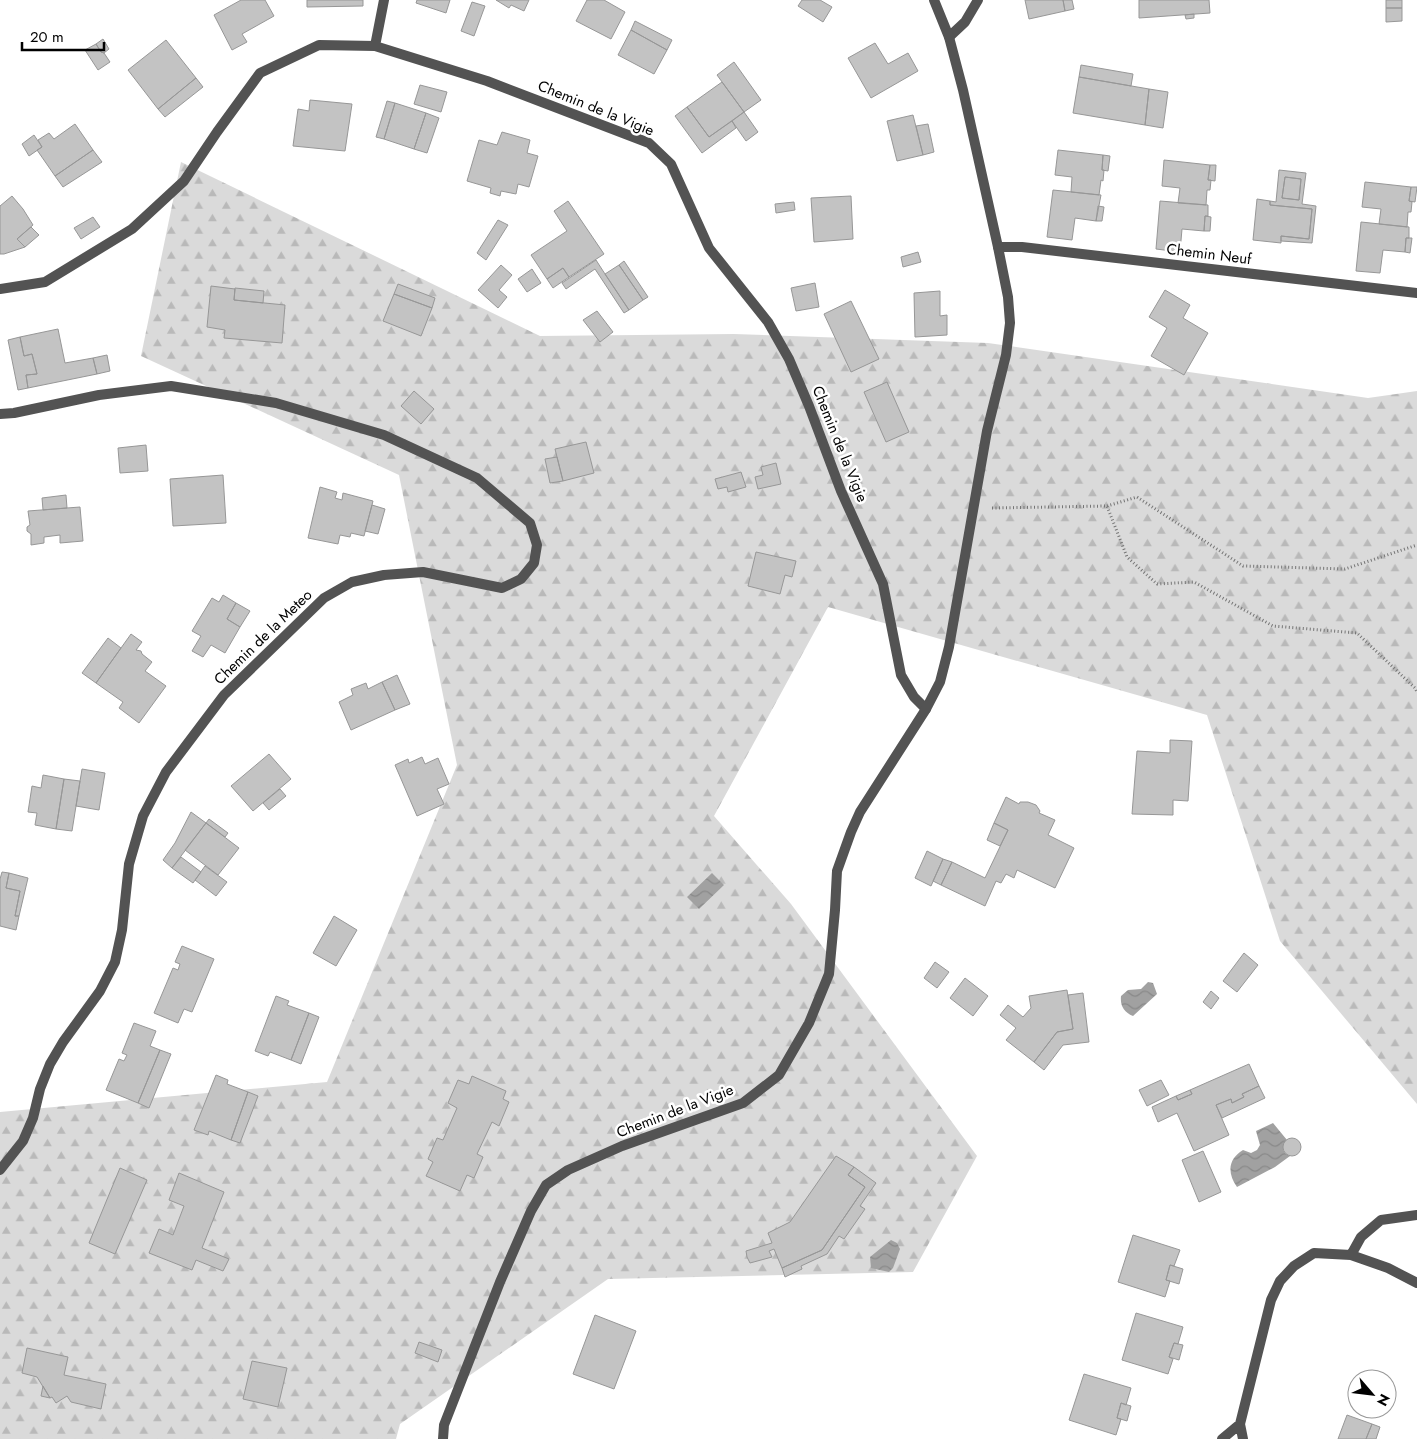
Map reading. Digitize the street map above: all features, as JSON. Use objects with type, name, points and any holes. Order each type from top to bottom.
[{"type":"street","points":[[376,46],[384,0]]},
{"type":"street","name":"Chemin de la Vigie","points":[[443,1439],[444,1425],[500,1282],[531,1211],[546,1185],[568,1170],[622,1146],[742,1103],[779,1075],[809,1023],[829,974],[837,871],[851,832],[860,812],[926,709],[940,682],[949,647],[987,431],[1006,355],[1010,323],[1008,297],[998,247],[963,90],[949,37],[934,0]]},
{"type":"street","points":[[949,37],[965,22],[978,0]]},
{"type":"street","name":"Chemin de la Vigie","points":[[0,289],[45,282],[132,229],[184,181],[260,72],[319,45],[376,46],[487,81],[649,143],[671,164],[710,248],[768,322],[789,359],[842,491],[883,584],[901,675],[914,697],[926,709]]},
{"type":"street","name":"Chemin Neuf","points":[[998,247],[1022,247],[1417,293]]},
{"type":"street","name":"Chemin de la Meteo","points":[[0,414],[14,413],[99,395],[171,386],[276,403],[384,435],[477,478],[530,523],[537,545],[534,563],[521,579],[502,588],[423,572],[384,575],[352,582],[324,598],[224,695],[166,772],[143,816],[129,864],[122,930],[115,962],[100,991],[63,1042],[50,1064],[40,1089],[33,1118],[23,1141],[0,1170]]},
{"type":"street","points":[[1351,1255],[1361,1237],[1381,1220],[1417,1215]]},
{"type":"street","points":[[1242,1439],[1240,1424],[1271,1300],[1280,1281],[1294,1266],[1314,1253],[1351,1255],[1388,1268],[1417,1282]]},
{"type":"street","points":[[1222,1439],[1240,1424]]},
{"type":"path","points":[[974,509],[1106,506],[1137,497],[1243,566],[1345,569],[1417,545]]},
{"type":"path","points":[[1106,506],[1127,557],[1157,584],[1194,582],[1273,626],[1357,633],[1417,692]]},
{"type":"green space","points":[[181,162],[540,336],[734,334],[988,343],[1368,398],[1417,391],[1417,1104],[1280,941],[1207,715],[828,607],[714,816],[791,904],[977,1156],[913,1272],[608,1279],[400,1424],[396,1439],[0,1439],[0,1112],[327,1082],[457,765],[399,475],[141,356]]},
{"type":"water","points":[[712,873],[724,885],[699,909],[687,897]]},
{"type":"water","points":[[1148,982],[1153,983],[1157,994],[1133,1016],[1127,1013],[1121,1003],[1121,996],[1128,990],[1141,989]]},
{"type":"water","points":[[1273,1123],[1287,1140],[1283,1149],[1290,1156],[1275,1167],[1237,1187],[1231,1172],[1234,1158],[1243,1150],[1251,1153],[1257,1150],[1260,1145],[1256,1131]]},
{"type":"water","points":[[891,1240],[897,1243],[900,1249],[893,1268],[889,1272],[871,1268],[870,1257]]},
{"type":"building","points":[[241,0],[265,0],[274,16],[242,34],[247,42],[232,50],[214,15]]},
{"type":"building","points":[[307,0],[363,0],[363,6],[307,7]]},
{"type":"building","points":[[417,0],[450,0],[446,13],[416,3]]},
{"type":"building","points":[[496,0],[529,0],[524,11],[511,5],[509,8]]},
{"type":"building","points":[[587,0],[604,0],[625,12],[611,39],[576,21]]},
{"type":"building","points":[[802,0],[820,0],[832,7],[823,22],[798,6]]},
{"type":"building","points":[[1025,0],[1063,0],[1065,11],[1029,19]]},
{"type":"building","points":[[1063,0],[1072,0],[1074,9],[1065,11]]},
{"type":"building","points":[[1139,0],[1209,0],[1210,13],[1139,18]]},
{"type":"building","points":[[1386,0],[1402,0],[1402,8],[1386,8]]},
{"type":"building","points":[[472,2],[485,6],[474,36],[461,31]]},
{"type":"building","points":[[1386,8],[1402,8],[1402,21],[1386,22]]},
{"type":"building","points":[[1194,14],[1194,18],[1186,19],[1185,15]]},
{"type":"building","points":[[635,21],[672,40],[667,50],[631,30]]},
{"type":"building","points":[[631,30],[667,50],[654,74],[618,55]]},
{"type":"building","points":[[103,39],[109,49],[104,53],[101,52],[96,44]]},
{"type":"building","points":[[166,40],[196,78],[158,109],[128,70]]},
{"type":"building","points":[[875,43],[888,64],[908,53],[918,71],[871,98],[848,58]]},
{"type":"building","points":[[96,44],[110,62],[98,70],[85,50]]},
{"type":"building","points":[[734,62],[761,100],[744,112],[717,75]]},
{"type":"building","points":[[1081,65],[1133,74],[1131,86],[1079,77]]},
{"type":"building","points":[[1079,77],[1149,89],[1145,125],[1073,113]]},
{"type":"building","points":[[196,78],[203,87],[165,117],[158,109]]},
{"type":"building","points":[[722,82],[744,112],[709,137],[687,107]]},
{"type":"building","points":[[420,85],[447,92],[441,112],[414,104]]},
{"type":"building","points":[[1149,89],[1168,92],[1163,128],[1145,125]]},
{"type":"building","points":[[310,100],[352,104],[345,151],[293,146],[298,109],[309,111]]},
{"type":"building","points":[[387,101],[395,103],[384,139],[376,137]]},
{"type":"building","points":[[395,103],[426,113],[414,149],[384,139]]},
{"type":"building","points":[[687,107],[709,137],[732,121],[736,128],[702,153],[675,116]]},
{"type":"building","points":[[744,112],[758,132],[746,141],[732,121]]},
{"type":"building","points":[[426,113],[439,118],[427,153],[414,149]]},
{"type":"building","points":[[913,115],[923,155],[897,161],[887,121]]},
{"type":"building","points":[[75,124],[93,150],[55,176],[37,150],[42,147],[38,140],[49,133],[54,139]]},
{"type":"building","points":[[928,124],[934,152],[923,155],[916,126]]},
{"type":"building","points":[[502,132],[530,140],[527,153],[538,156],[529,187],[518,184],[516,194],[501,191],[500,196],[490,193],[491,188],[467,181],[479,140],[497,145]]},
{"type":"building","points":[[34,135],[42,147],[29,156],[22,144]]},
{"type":"building","points":[[93,150],[102,162],[63,187],[55,176]]},
{"type":"building","points":[[1058,150],[1103,155],[1103,181],[1101,180],[1099,195],[1071,192],[1072,177],[1055,175]]},
{"type":"building","points":[[1103,155],[1110,156],[1108,171],[1102,170]]},
{"type":"building","points":[[1164,160],[1210,165],[1208,180],[1211,180],[1210,190],[1207,190],[1206,205],[1178,203],[1180,188],[1162,186]]},
{"type":"building","points":[[1210,165],[1216,165],[1215,181],[1208,180]]},
{"type":"building","points":[[1279,170],[1306,173],[1302,204],[1316,206],[1312,243],[1281,241],[1281,236],[1309,239],[1312,209],[1270,205],[1270,201],[1276,202]],"holes":[[[1285,177],[1301,179],[1299,200],[1282,198]]]},
{"type":"building","points":[[1285,177],[1301,179],[1299,200],[1282,198]]},
{"type":"building","points":[[1365,182],[1411,187],[1409,201],[1412,202],[1411,212],[1408,212],[1407,227],[1379,224],[1381,209],[1362,207]]},
{"type":"building","points":[[1411,187],[1417,187],[1415,202],[1409,201]]},
{"type":"building","points":[[1053,190],[1101,195],[1096,221],[1075,218],[1072,240],[1047,237]]},
{"type":"building","points":[[12,196],[33,225],[17,239],[25,247],[0,254],[0,206]]},
{"type":"building","points":[[851,196],[853,239],[814,242],[811,198]]},
{"type":"building","points":[[1257,199],[1270,201],[1270,205],[1312,209],[1309,239],[1281,236],[1281,243],[1253,240]]},
{"type":"building","points":[[568,201],[604,254],[569,277],[563,268],[547,279],[531,255],[567,231],[554,211]]},
{"type":"building","points":[[1160,201],[1208,205],[1208,216],[1205,216],[1204,231],[1182,229],[1180,252],[1156,249]]},
{"type":"building","points":[[794,202],[795,210],[776,213],[775,204]]},
{"type":"building","points":[[1098,206],[1104,207],[1102,221],[1096,221]]},
{"type":"building","points":[[1205,216],[1211,217],[1210,231],[1204,231]]},
{"type":"building","points":[[93,217],[100,227],[81,239],[74,228]]},
{"type":"building","points":[[498,220],[508,225],[486,260],[477,253]]},
{"type":"building","points":[[1361,222],[1409,227],[1409,238],[1406,238],[1405,252],[1383,250],[1380,273],[1356,271]]},
{"type":"building","points":[[31,227],[39,235],[25,247],[17,239]]},
{"type":"building","points":[[1406,238],[1412,238],[1410,253],[1405,252]]},
{"type":"building","points":[[918,252],[921,262],[903,267],[901,257]]},
{"type":"building","points":[[596,260],[629,310],[624,313],[595,269],[566,289],[562,283]]},
{"type":"building","points":[[624,261],[648,297],[643,300],[619,265]]},
{"type":"building","points":[[501,265],[512,275],[499,290],[507,297],[498,308],[478,290]]},
{"type":"building","points":[[619,265],[643,300],[629,310],[605,274]]},
{"type":"building","points":[[563,268],[569,277],[553,288],[547,279]]},
{"type":"building","points":[[532,269],[541,283],[527,292],[518,279]]},
{"type":"building","points":[[815,283],[819,307],[796,311],[791,288]]},
{"type":"building","points":[[398,284],[435,298],[432,308],[394,294]]},
{"type":"building","points":[[211,286],[235,289],[234,300],[285,305],[282,343],[224,338],[225,330],[207,327]]},
{"type":"building","points":[[235,288],[264,291],[263,303],[234,300]]},
{"type":"building","points":[[1165,290],[1190,305],[1183,318],[1208,333],[1184,375],[1151,356],[1167,328],[1149,317]]},
{"type":"building","points":[[940,291],[940,316],[947,315],[947,335],[915,337],[914,293]]},
{"type":"building","points":[[394,294],[432,308],[421,336],[383,321]]},
{"type":"building","points":[[851,301],[879,359],[851,372],[824,314]]},
{"type":"building","points":[[597,311],[613,332],[600,342],[583,320]]},
{"type":"building","points":[[58,329],[65,363],[93,358],[97,374],[28,388],[26,375],[37,374],[32,354],[24,356],[20,337]]},
{"type":"building","points":[[20,337],[24,356],[32,354],[37,374],[26,375],[28,388],[18,390],[8,340]]},
{"type":"building","points":[[107,355],[110,371],[97,374],[93,358]]},
{"type":"building","points":[[887,382],[909,432],[886,442],[864,392]]},
{"type":"building","points":[[414,391],[434,409],[421,424],[401,406]]},
{"type":"building","points":[[586,442],[594,473],[563,481],[555,449]]},
{"type":"building","points":[[146,445],[148,471],[120,473],[118,448]]},
{"type":"building","points":[[557,457],[563,481],[550,483],[545,459]]},
{"type":"building","points":[[776,463],[781,484],[758,489],[755,477],[763,475],[761,467]]},
{"type":"building","points":[[741,472],[746,487],[728,492],[727,487],[718,489],[715,479]]},
{"type":"building","points":[[223,475],[226,523],[173,526],[170,479]]},
{"type":"building","points":[[320,487],[337,492],[335,498],[342,500],[343,493],[373,501],[364,536],[351,533],[350,537],[340,535],[338,544],[308,538]]},
{"type":"building","points":[[66,495],[67,508],[43,510],[42,498]]},
{"type":"building","points":[[372,505],[385,509],[378,534],[365,531]]},
{"type":"building","points":[[80,507],[83,541],[60,543],[60,535],[44,537],[44,543],[31,545],[31,534],[27,531],[27,527],[30,525],[28,511]]},
{"type":"building","points":[[756,552],[796,561],[792,577],[785,575],[780,594],[748,586]]},
{"type":"building","points":[[223,595],[236,603],[227,619],[240,627],[225,653],[211,645],[203,657],[192,651],[201,636],[192,631],[212,598],[219,602]]},
{"type":"building","points":[[236,603],[250,611],[240,627],[227,619]]},
{"type":"building","points":[[131,634],[142,642],[136,650],[141,651],[152,662],[145,671],[166,686],[139,723],[119,708],[123,702],[96,683]]},
{"type":"building","points":[[108,638],[121,648],[96,683],[82,673]]},
{"type":"building","points":[[397,675],[410,704],[395,710],[382,682]]},
{"type":"building","points":[[382,682],[395,710],[351,730],[339,702],[353,695],[351,689],[366,683],[368,689]]},
{"type":"building","points":[[1170,740],[1192,741],[1188,801],[1173,800],[1173,815],[1132,814],[1137,751],[1170,753]]},
{"type":"building","points":[[269,754],[291,779],[253,811],[231,786]]},
{"type":"building","points":[[422,757],[425,764],[438,758],[449,784],[437,789],[444,804],[417,816],[395,765],[408,759],[409,763]]},
{"type":"building","points":[[82,769],[105,773],[99,810],[76,806]]},
{"type":"building","points":[[43,775],[64,779],[56,829],[35,825],[37,813],[28,812],[32,786],[41,788]]},
{"type":"building","points":[[64,779],[80,781],[72,831],[56,829]]},
{"type":"building","points":[[280,789],[286,796],[269,810],[263,803]]},
{"type":"building","points":[[1006,797],[1019,804],[1020,802],[1028,802],[1036,805],[1040,811],[1039,813],[1055,820],[1048,835],[1074,848],[1055,888],[1017,870],[1014,878],[1006,874],[1001,883],[996,881],[985,906],[941,885],[952,862],[985,878],[1008,830],[994,823]]},
{"type":"building","points":[[191,812],[206,823],[172,868],[163,860],[175,843]]},
{"type":"building","points":[[209,819],[228,833],[225,837],[206,823]]},
{"type":"building","points":[[206,823],[239,848],[218,875],[185,850]]},
{"type":"building","points":[[994,823],[1008,830],[1000,846],[987,840]]},
{"type":"building","points":[[927,851],[943,859],[931,886],[915,878]]},
{"type":"building","points":[[181,857],[201,872],[193,883],[172,868]]},
{"type":"building","points":[[943,859],[952,862],[941,885],[933,881]]},
{"type":"building","points":[[205,866],[227,882],[216,896],[195,880]]},
{"type":"building","points":[[2,872],[9,873],[6,888],[20,891],[15,916],[19,916],[16,930],[0,926],[0,879]]},
{"type":"building","points":[[9,873],[28,878],[19,916],[15,916],[20,891],[6,888]]},
{"type":"building","points":[[334,916],[357,930],[336,966],[313,953]]},
{"type":"building","points":[[182,946],[214,959],[192,1012],[184,1009],[178,1023],[154,1013],[173,968],[178,970],[180,964],[175,962]]},
{"type":"building","points":[[1244,953],[1258,965],[1237,992],[1223,981]]},
{"type":"building","points":[[935,962],[949,972],[937,988],[924,978]]},
{"type":"building","points":[[965,978],[988,996],[973,1016],[950,998]]},
{"type":"building","points":[[1067,990],[1073,1029],[1057,1032],[1034,1062],[1006,1040],[1016,1028],[1000,1015],[1008,1005],[1023,1017],[1031,1008],[1029,996]]},
{"type":"building","points":[[1211,991],[1219,998],[1211,1009],[1203,1002]]},
{"type":"building","points":[[1083,993],[1089,1042],[1063,1045],[1044,1070],[1034,1062],[1057,1032],[1073,1029],[1068,995]]},
{"type":"building","points":[[276,996],[289,1001],[287,1005],[309,1013],[291,1060],[270,1052],[268,1056],[255,1051]]},
{"type":"building","points":[[309,1013],[319,1017],[301,1064],[291,1060]]},
{"type":"building","points":[[134,1023],[156,1031],[150,1046],[160,1050],[138,1103],[106,1090],[119,1059],[124,1061],[127,1055],[122,1053]]},
{"type":"building","points":[[160,1050],[171,1054],[149,1108],[138,1103]]},
{"type":"building","points":[[1249,1064],[1259,1086],[1242,1094],[1244,1097],[1232,1103],[1231,1099],[1216,1105],[1229,1135],[1194,1151],[1177,1113],[1158,1122],[1152,1107],[1176,1096],[1178,1100],[1192,1094],[1190,1090]]},
{"type":"building","points":[[216,1075],[228,1080],[227,1084],[248,1092],[231,1140],[209,1131],[208,1135],[194,1130]]},
{"type":"building","points":[[472,1076],[506,1091],[503,1099],[509,1102],[499,1126],[492,1122],[477,1154],[483,1157],[474,1178],[467,1175],[460,1191],[426,1176],[433,1162],[428,1159],[437,1138],[443,1140],[457,1108],[448,1103],[458,1080],[469,1084]]},
{"type":"building","points":[[1161,1080],[1169,1095],[1147,1106],[1139,1090]]},
{"type":"building","points":[[1259,1086],[1265,1098],[1222,1118],[1216,1105],[1231,1099],[1232,1103],[1244,1097],[1242,1094]]},
{"type":"building","points":[[1190,1090],[1192,1094],[1178,1100],[1176,1096]]},
{"type":"building","points":[[248,1092],[258,1096],[240,1143],[231,1140]]},
{"type":"building","points":[[1292,1138],[1298,1141],[1301,1147],[1298,1153],[1292,1156],[1286,1153],[1283,1147],[1286,1141]]},
{"type":"building","points":[[1203,1151],[1221,1192],[1199,1202],[1182,1160]]},
{"type":"building","points":[[836,1156],[854,1167],[848,1175],[865,1187],[822,1250],[782,1268],[774,1249],[769,1251],[772,1257],[750,1263],[746,1251],[772,1243],[768,1233],[790,1222]]},
{"type":"building","points":[[854,1167],[876,1183],[860,1206],[865,1209],[844,1239],[839,1236],[827,1254],[801,1266],[802,1269],[785,1277],[782,1268],[822,1250],[865,1187],[848,1175]]},
{"type":"building","points":[[120,1168],[147,1180],[115,1254],[89,1243]]},
{"type":"building","points":[[179,1173],[224,1192],[202,1248],[229,1259],[223,1271],[196,1260],[192,1270],[149,1253],[159,1229],[173,1235],[184,1206],[169,1200]]},
{"type":"building","points":[[1133,1235],[1180,1250],[1174,1266],[1170,1265],[1166,1280],[1170,1281],[1165,1297],[1118,1282]]},
{"type":"building","points":[[1170,1265],[1183,1269],[1179,1284],[1166,1280]]},
{"type":"building","points":[[1136,1313],[1183,1327],[1178,1344],[1174,1343],[1169,1357],[1173,1359],[1168,1374],[1122,1360]]},
{"type":"building","points":[[595,1315],[636,1331],[614,1389],[573,1374]]},
{"type":"building","points":[[419,1342],[442,1350],[438,1362],[415,1353]]},
{"type":"building","points":[[1174,1343],[1183,1345],[1179,1360],[1169,1357]]},
{"type":"building","points":[[27,1348],[68,1357],[64,1375],[106,1384],[101,1409],[71,1402],[67,1396],[56,1403],[52,1397],[50,1398],[37,1377],[22,1373]]},
{"type":"building","points":[[252,1361],[287,1368],[278,1407],[243,1399]]},
{"type":"building","points":[[1084,1374],[1131,1388],[1126,1405],[1121,1403],[1117,1418],[1121,1419],[1116,1435],[1069,1420]]},
{"type":"building","points":[[43,1386],[50,1398],[41,1396]]},
{"type":"building","points":[[1121,1403],[1131,1406],[1127,1421],[1117,1418]]},
{"type":"building","points":[[1347,1415],[1347,1419],[1358,1419],[1372,1424],[1366,1439],[1338,1439]]},
{"type":"building","points":[[1372,1424],[1380,1427],[1376,1439],[1366,1439]]}]
